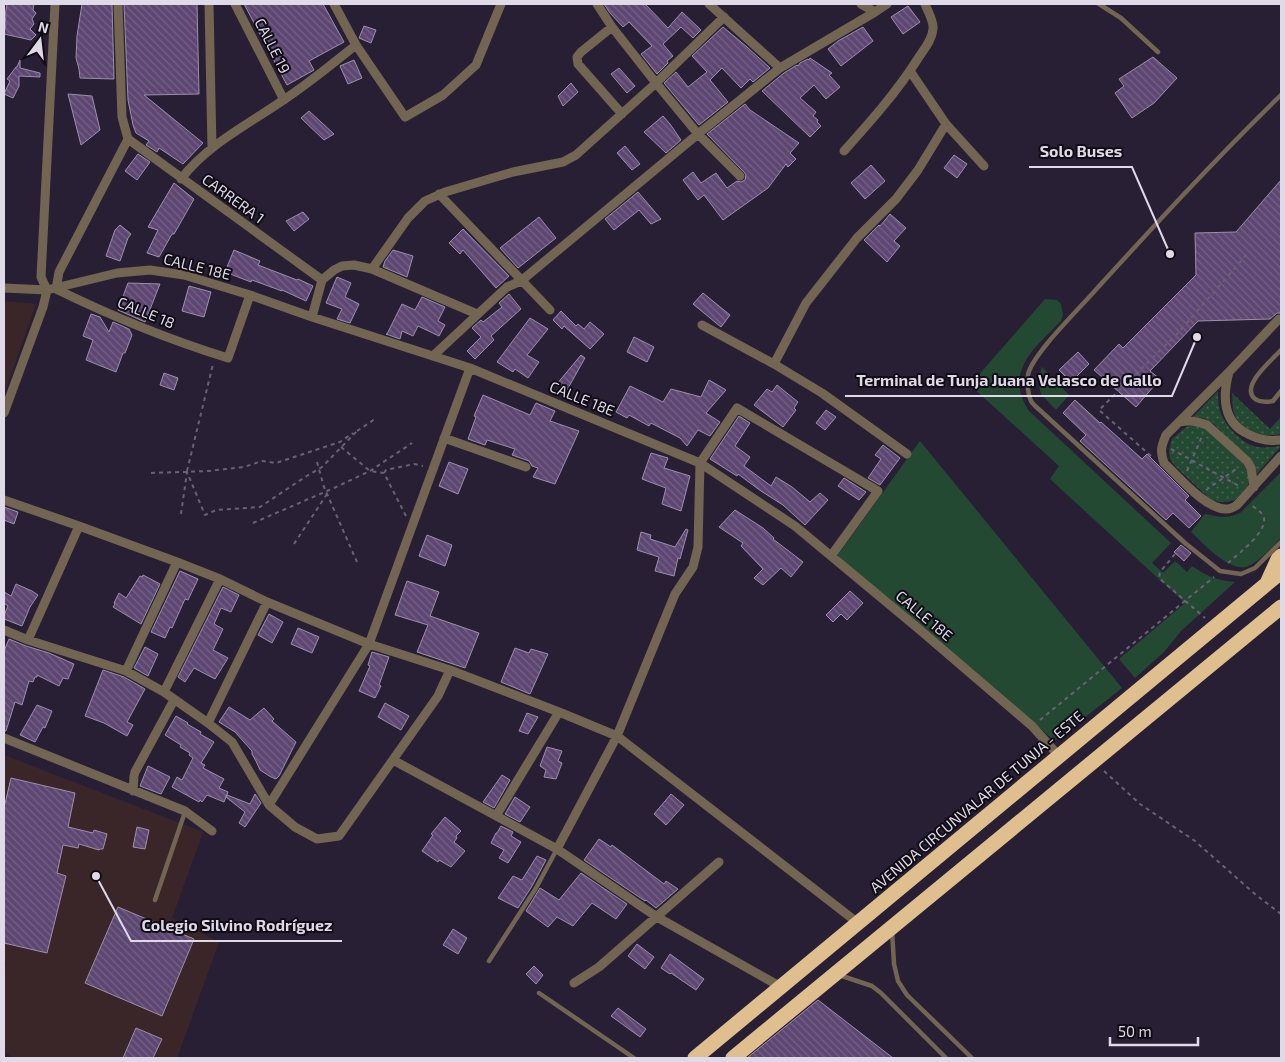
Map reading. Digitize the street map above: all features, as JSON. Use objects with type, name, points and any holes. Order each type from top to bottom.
[{"type":"highway","points":[[1267,584],[1281,556]]},
{"type":"highway","name":"AVENIDA CIRCUNVALAR DE TUNJA - ESTE","points":[[695,1058],[1281,572]]},
{"type":"highway","points":[[733,1058],[1281,607]]},
{"type":"street","points":[[52,290],[42,277],[55,4]]},
{"type":"street","points":[[4,414],[43,307],[59,272],[128,139],[122,117],[118,4]]},
{"type":"street","points":[[209,4],[212,148]]},
{"type":"street","name":"CALLE 19","points":[[235,4],[284,100]]},
{"type":"street","points":[[334,4],[356,45],[405,117],[443,95],[476,64],[501,4]]},
{"type":"street","points":[[597,4],[612,27],[698,134],[740,176]]},
{"type":"street","points":[[709,4],[780,68]]},
{"type":"street","points":[[861,4],[875,12]]},
{"type":"street","points":[[434,355],[507,287],[521,281],[780,68],[887,4]]},
{"type":"street","points":[[844,151],[877,115],[910,71],[930,40],[933,24],[925,4]]},
{"type":"street","points":[[372,269],[408,218],[425,201],[444,192],[513,172],[563,162],[576,155],[656,83],[724,17]]},
{"type":"street","points":[[612,27],[577,57],[578,64],[622,114]]},
{"type":"street","points":[[181,178],[190,166],[212,148],[284,100],[356,45]]},
{"type":"street","points":[[910,71],[946,124],[984,166]]},
{"type":"street","points":[[774,364],[806,303],[857,238],[896,199],[918,170],[946,124]]},
{"type":"street","name":"CARRERA 1","points":[[128,139],[322,280]]},
{"type":"street","points":[[439,194],[550,310]]},
{"type":"street","points":[[312,317],[322,280],[342,266],[354,265],[372,269],[478,314]]},
{"type":"street","name":"CALLE 18E","points":[[4,288],[52,290],[117,273],[150,270],[184,275],[470,368],[700,463],[795,526],[1032,726],[1059,756]]},
{"type":"street","name":"CALLE 18","points":[[52,290],[186,344],[228,358],[250,295]]},
{"type":"street","points":[[1279,319],[1166,435],[1161,454],[1164,463],[1206,503],[1228,510],[1237,505],[1281,456]]},
{"type":"street","points":[[702,325],[774,364],[822,393],[907,454]]},
{"type":"street","points":[[269,805],[369,644],[470,368]]},
{"type":"street","points":[[1229,372],[1226,381],[1225,399],[1226,410],[1232,421],[1238,428],[1253,437],[1266,440],[1281,440]]},
{"type":"street","points":[[557,849],[617,736],[675,594],[693,567],[698,547],[700,463],[736,408],[878,491],[831,556]]},
{"type":"street","points":[[1179,422],[1189,420],[1207,424],[1247,461],[1251,468],[1249,492]]},
{"type":"street","points":[[444,438],[526,467]]},
{"type":"street","points":[[4,500],[177,562],[369,644],[450,670],[617,736],[858,923]]},
{"type":"street","points":[[28,640],[79,526]]},
{"type":"street","points":[[126,671],[177,562]]},
{"type":"street","points":[[164,692],[220,579]]},
{"type":"street","points":[[208,723],[267,602]]},
{"type":"street","points":[[4,630],[28,640],[126,671],[164,692],[232,742],[269,805],[294,827],[317,839],[339,836],[438,696],[450,670]]},
{"type":"street","points":[[133,791],[135,772],[174,700]]},
{"type":"street","points":[[496,816],[559,712]]},
{"type":"street","points":[[4,738],[185,812],[212,831]]},
{"type":"street","points":[[393,760],[557,849],[657,917],[781,986]]},
{"type":"street","points":[[574,984],[599,967],[719,862]]},
{"type":"lane","points":[[1099,4],[1121,18],[1158,52]]},
{"type":"lane","points":[[1281,95],[1172,207],[1059,331],[1032,364],[1028,374],[1031,400],[1051,421],[1185,543],[1220,572],[1241,574],[1255,568],[1281,542]]},
{"type":"lane","points":[[1281,350],[1253,381],[1250,390],[1254,398],[1264,403],[1273,401],[1281,391]]},
{"type":"lane","points":[[155,900],[185,812]]},
{"type":"lane","points":[[489,961],[532,895],[557,849]]},
{"type":"lane","points":[[892,927],[894,964],[898,981],[907,995],[972,1058]]},
{"type":"lane","points":[[835,974],[872,986],[946,1058]]},
{"type":"lane","points":[[539,993],[634,1058]]},
{"type":"lane","points":[[962,1058],[967,1054]]},
{"type":"path","points":[[1153,458],[1099,410],[1178,333],[1248,253]]},
{"type":"path","points":[[182,514],[186,472],[216,354]]},
{"type":"path","points":[[151,473],[208,471],[244,467],[262,461],[276,463],[340,442],[375,418]]},
{"type":"path","points":[[1183,481],[1207,424]]},
{"type":"path","points":[[186,472],[205,515],[216,510],[260,507],[322,467],[357,431]]},
{"type":"path","points":[[253,523],[370,471],[412,443]]},
{"type":"path","points":[[1032,726],[1220,572],[1261,532],[1265,523],[1263,515],[1249,492],[1162,445]]},
{"type":"path","points":[[341,447],[370,471],[384,473],[386,470],[414,464],[433,468]]},
{"type":"path","points":[[1198,495],[1247,461]]},
{"type":"path","points":[[318,462],[326,491],[357,562]]},
{"type":"path","points":[[384,473],[404,515],[413,524]]},
{"type":"path","points":[[294,544],[328,494]]},
{"type":"path","points":[[1185,543],[1160,572],[1159,578],[1214,628]]},
{"type":"path","points":[[1093,761],[1140,804],[1195,841],[1256,895],[1281,914]]},
{"type":"shaded area","points":[[4,301],[36,304],[4,394]]},
{"type":"shaded area","points":[[4,755],[203,832],[172,918],[219,942],[177,1058],[13,1058],[4,1052],[4,981],[6,962],[4,961]]},
{"type":"green space","points":[[1045,299],[1057,300],[1061,304],[1063,314],[1061,321],[1033,351],[1021,372],[1019,384],[1022,397],[1029,411],[1171,543],[1152,563],[1163,573],[1175,561],[1187,572],[1192,566],[1212,577],[1235,582],[1181,631],[1164,652],[1135,678],[1119,659],[1185,603],[1050,479],[1059,466],[970,385]]},
{"type":"green space","points":[[1042,367],[1069,395],[1056,410],[1041,394],[1038,380]]},
{"type":"green space","points":[[1218,391],[1222,417],[1240,438],[1257,447],[1281,446],[1256,475],[1230,441],[1213,423],[1203,418],[1193,417]]},
{"type":"green space","points":[[1232,393],[1270,429],[1281,417],[1281,434],[1260,434],[1242,425],[1234,413]]},
{"type":"green space","points":[[1195,425],[1207,430],[1241,461],[1247,470],[1248,486],[1235,500],[1219,502],[1210,499],[1170,459],[1169,450],[1172,439],[1186,427]]},
{"type":"green space","points":[[920,441],[1122,688],[1055,741],[837,556]]},
{"type":"green space","points":[[1281,472],[1281,538],[1254,563],[1245,567],[1231,564],[1216,555],[1191,532],[1205,514],[1223,517],[1240,513]]},
{"type":"building","points":[[7,4],[34,4],[33,10],[36,13],[32,19],[34,24],[30,29],[36,35],[31,40],[4,34]]},
{"type":"building","points":[[82,4],[112,4],[114,79],[80,78],[76,58]]},
{"type":"building","points":[[124,4],[197,4],[199,94],[144,95],[203,143],[183,164],[159,148],[157,152],[146,145],[149,141],[136,133],[133,125],[128,100]]},
{"type":"building","points":[[244,4],[323,4],[344,42],[309,61],[314,70],[287,85]]},
{"type":"building","points":[[604,4],[645,4],[668,28],[682,12],[701,30],[693,38],[681,27],[663,44],[673,56],[657,74],[641,54],[652,46],[629,22],[623,27]]},
{"type":"building","points":[[908,6],[920,22],[903,34],[891,17]]},
{"type":"building","points":[[364,26],[376,30],[371,43],[359,38]]},
{"type":"building","points":[[723,27],[770,68],[753,82],[750,79],[741,88],[722,68],[710,80],[728,102],[699,125],[664,83],[676,72],[688,87],[707,72],[692,56]]},
{"type":"building","points":[[863,27],[873,41],[841,66],[828,49]]},
{"type":"building","points":[[1153,57],[1177,78],[1154,103],[1132,118],[1115,93],[1124,86],[1119,79]]},
{"type":"building","points":[[810,58],[832,73],[829,75],[840,87],[826,99],[814,85],[800,98],[816,112],[813,116],[821,126],[810,137],[762,91],[784,73]]},
{"type":"building","points":[[20,60],[20,68],[40,73],[40,77],[19,76],[19,86],[13,98],[4,94],[10,81],[7,79]]},
{"type":"building","points":[[354,60],[362,78],[348,84],[340,66]]},
{"type":"building","points":[[619,68],[635,86],[627,93],[611,74]]},
{"type":"building","points":[[571,83],[578,92],[563,106],[558,96]]},
{"type":"building","points":[[68,94],[92,96],[100,130],[81,145]]},
{"type":"building","points":[[745,104],[750,110],[799,143],[790,153],[796,159],[788,167],[786,164],[768,188],[723,220],[704,195],[698,200],[683,180],[693,172],[701,183],[716,173],[727,188],[737,181],[745,180],[746,175],[744,172],[707,134]]},
{"type":"building","points":[[309,111],[334,134],[324,140],[301,118]]},
{"type":"building","points":[[663,116],[681,140],[666,153],[644,132]]},
{"type":"building","points":[[625,146],[640,164],[632,170],[617,153]]},
{"type":"building","points":[[138,154],[150,162],[137,180],[125,171]]},
{"type":"building","points":[[954,155],[967,164],[957,178],[944,168]]},
{"type":"building","points":[[871,165],[885,181],[865,199],[851,183]]},
{"type":"building","points":[[1281,180],[1281,313],[1277,313],[1270,319],[1198,321],[1150,371],[1160,379],[1136,407],[1094,370],[1119,344],[1123,348],[1196,275],[1195,233],[1236,232]]},
{"type":"building","points":[[174,183],[194,199],[159,257],[147,253],[158,230],[148,227]]},
{"type":"building","points":[[638,192],[661,219],[651,224],[639,210],[614,230],[605,219]]},
{"type":"building","points":[[303,212],[309,219],[294,231],[286,221]]},
{"type":"building","points":[[890,214],[906,228],[894,241],[900,246],[887,262],[864,240]]},
{"type":"building","points":[[539,217],[556,238],[518,268],[500,248]]},
{"type":"building","points":[[120,225],[131,234],[120,261],[106,256],[115,230]]},
{"type":"building","points":[[463,229],[509,276],[496,288],[463,250],[460,254],[449,243]]},
{"type":"building","points":[[234,250],[260,261],[258,265],[313,286],[306,301],[282,290],[252,280],[251,282],[225,272]]},
{"type":"building","points":[[393,250],[413,256],[407,277],[383,267]]},
{"type":"building","points":[[337,277],[351,283],[345,297],[359,304],[350,323],[337,319],[342,309],[326,303]]},
{"type":"building","points":[[128,283],[160,284],[145,322],[118,310]]},
{"type":"building","points":[[189,286],[211,292],[204,317],[182,311]]},
{"type":"building","points":[[703,293],[730,315],[721,327],[693,304]]},
{"type":"building","points":[[509,294],[521,309],[491,336],[494,340],[475,359],[467,351],[481,337],[472,328],[502,307],[499,303]]},
{"type":"building","points":[[422,297],[445,307],[438,321],[445,325],[439,336],[418,326],[413,336],[402,331],[400,339],[386,334],[402,304],[415,310]]},
{"type":"building","points":[[561,311],[576,326],[578,324],[584,329],[590,322],[604,334],[590,349],[564,326],[562,329],[553,320]]},
{"type":"building","points":[[91,314],[100,317],[109,332],[113,322],[129,329],[132,335],[116,372],[86,360],[93,340],[83,336]]},
{"type":"building","points":[[530,318],[548,329],[527,355],[539,362],[528,378],[515,369],[513,372],[497,362]]},
{"type":"building","points":[[634,337],[654,347],[647,362],[627,352]]},
{"type":"building","points":[[1078,352],[1089,364],[1071,382],[1059,370]]},
{"type":"building","points":[[581,355],[585,358],[567,390],[556,385]]},
{"type":"building","points":[[164,373],[178,378],[174,390],[160,385]]},
{"type":"building","points":[[709,380],[726,390],[706,413],[720,422],[710,436],[698,430],[687,446],[680,438],[651,423],[649,426],[629,415],[627,418],[616,412],[630,386],[663,402],[671,389],[701,397]]},
{"type":"building","points":[[777,385],[798,402],[794,408],[796,410],[783,427],[754,405],[767,389],[772,392]]},
{"type":"building","points":[[483,395],[530,415],[536,403],[555,411],[550,421],[579,431],[555,484],[533,477],[538,468],[532,466],[529,461],[512,455],[515,449],[487,440],[485,445],[468,439],[476,417],[474,416]]},
{"type":"building","points":[[1075,400],[1142,459],[1147,454],[1189,496],[1185,500],[1201,516],[1189,528],[1173,513],[1166,520],[1080,441],[1086,435],[1063,413]]},
{"type":"building","points":[[826,410],[836,417],[825,430],[816,423]]},
{"type":"building","points":[[739,416],[750,423],[735,446],[750,457],[744,466],[771,486],[776,477],[810,502],[820,493],[828,500],[805,525],[783,505],[738,474],[737,476],[710,459]]},
{"type":"building","points":[[883,445],[900,458],[880,485],[868,478],[881,459],[875,455]]},
{"type":"building","points":[[651,453],[668,458],[664,468],[690,476],[681,511],[662,504],[666,488],[642,479]]},
{"type":"building","points":[[449,462],[468,469],[458,494],[439,486]]},
{"type":"building","points":[[844,478],[866,492],[859,500],[838,486]]},
{"type":"building","points":[[4,507],[18,512],[14,524],[4,520]]},
{"type":"building","points":[[735,510],[763,528],[773,539],[803,562],[791,577],[781,568],[763,585],[754,578],[763,569],[741,546],[743,543],[719,527]]},
{"type":"building","points":[[686,529],[688,530],[674,576],[655,571],[659,557],[637,550],[641,532],[651,535],[650,539],[675,547]]},
{"type":"building","points":[[427,535],[452,545],[445,566],[419,556]]},
{"type":"building","points":[[1181,545],[1191,553],[1184,561],[1174,552]]},
{"type":"building","points":[[180,571],[198,579],[188,600],[185,599],[172,628],[170,627],[165,638],[151,632]]},
{"type":"building","points":[[143,575],[160,584],[141,624],[113,607],[119,593],[126,598],[140,576],[142,577]]},
{"type":"building","points":[[407,581],[439,592],[430,616],[479,633],[465,668],[417,652],[428,625],[395,615]]},
{"type":"building","points":[[16,584],[38,595],[30,607],[22,626],[4,619],[8,606],[4,603],[4,592],[11,596]]},
{"type":"building","points":[[223,587],[239,595],[231,612],[221,608],[214,624],[223,629],[213,650],[228,658],[215,679],[194,668],[185,682],[178,677]]},
{"type":"building","points":[[850,591],[863,603],[847,620],[841,614],[833,622],[826,615]]},
{"type":"building","points":[[269,614],[283,622],[272,643],[258,635]]},
{"type":"building","points":[[298,628],[319,637],[312,653],[291,644]]},
{"type":"building","points":[[9,639],[74,664],[68,679],[63,678],[59,686],[37,675],[33,682],[29,681],[22,705],[15,702],[6,731],[4,731],[4,651]]},
{"type":"building","points":[[145,647],[158,654],[148,676],[134,668]]},
{"type":"building","points":[[515,648],[529,653],[531,649],[548,654],[530,694],[501,682]]},
{"type":"building","points":[[372,652],[389,657],[379,685],[381,686],[375,698],[359,691],[370,666],[368,665]]},
{"type":"building","points":[[103,670],[124,677],[145,689],[127,722],[133,725],[127,736],[104,723],[85,716]]},
{"type":"building","points":[[385,703],[409,716],[401,730],[378,717]]},
{"type":"building","points":[[37,705],[52,711],[45,728],[43,727],[35,742],[20,735]]},
{"type":"building","points":[[229,707],[250,720],[264,708],[274,719],[272,721],[296,742],[276,779],[260,770],[252,751],[235,732],[219,722]]},
{"type":"building","points":[[527,713],[538,717],[528,734],[519,731]]},
{"type":"building","points":[[176,716],[214,742],[201,763],[205,765],[203,768],[224,779],[219,788],[228,792],[224,802],[207,795],[202,802],[200,800],[199,802],[172,787],[177,777],[182,780],[193,758],[189,755],[190,753],[180,747],[181,745],[165,735]]},
{"type":"building","points":[[547,747],[562,751],[558,761],[562,763],[556,779],[544,777],[546,770],[540,766]]},
{"type":"building","points":[[148,766],[170,777],[161,794],[140,786]]},
{"type":"building","points":[[502,775],[510,780],[494,808],[483,802]]},
{"type":"building","points":[[11,778],[75,793],[68,827],[93,833],[94,830],[107,834],[103,849],[99,850],[79,844],[78,848],[63,845],[57,873],[66,876],[47,953],[4,943],[4,808]]},
{"type":"building","points":[[255,794],[261,803],[245,827],[239,823],[245,812],[226,797],[227,795],[250,804]]},
{"type":"building","points":[[671,794],[684,805],[666,825],[654,814]]},
{"type":"building","points":[[515,797],[530,807],[520,822],[505,814]]},
{"type":"building","points":[[445,817],[461,831],[456,836],[457,838],[454,842],[465,851],[451,867],[439,860],[438,862],[422,851],[433,835],[431,834]]},
{"type":"building","points":[[501,826],[513,832],[511,836],[521,842],[508,863],[499,858],[504,850],[491,843]]},
{"type":"building","points":[[137,827],[149,830],[145,849],[133,847]]},
{"type":"building","points":[[599,839],[611,847],[612,845],[664,884],[666,881],[678,889],[656,908],[584,860]]},
{"type":"building","points":[[537,856],[546,860],[518,908],[498,898],[513,876],[522,880]]},
{"type":"building","points":[[581,873],[627,904],[616,919],[592,903],[573,926],[557,917],[548,927],[526,911],[540,888],[559,900]]},
{"type":"building","points":[[118,907],[194,939],[162,1016],[85,983]]},
{"type":"building","points":[[453,929],[467,938],[458,954],[443,945]]},
{"type":"building","points":[[637,944],[654,957],[645,969],[628,956]]},
{"type":"building","points":[[670,954],[704,979],[696,990],[661,968]]},
{"type":"building","points":[[534,966],[543,975],[536,984],[526,974]]},
{"type":"building","points":[[818,1000],[893,1058],[747,1058]]},
{"type":"building","points":[[618,1008],[646,1029],[640,1037],[611,1016]]},
{"type":"building","points":[[136,1028],[162,1039],[153,1058],[123,1058]]},
{"type":"place","name":"Solo Buses","points":[[1170,254]]},
{"type":"place","name":"Terminal de Tunja Juana Velasco de Gallo","points":[[1197,337]]},
{"type":"place","name":"Colegio Silvino Rodríguez","points":[[96,876]]}]
